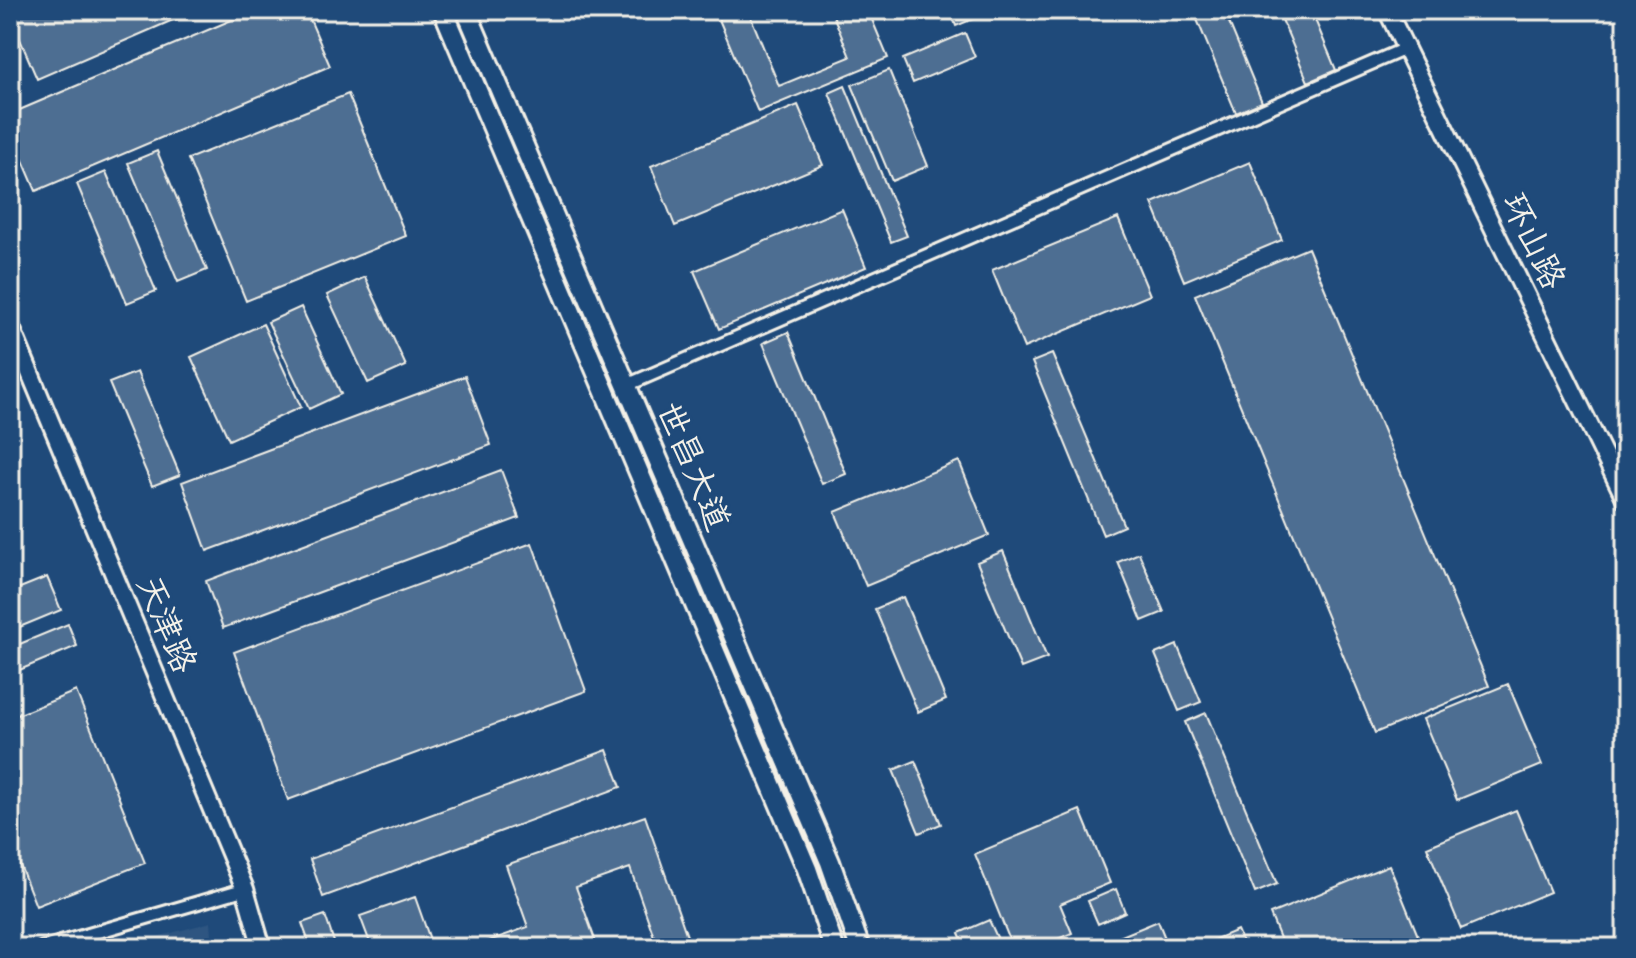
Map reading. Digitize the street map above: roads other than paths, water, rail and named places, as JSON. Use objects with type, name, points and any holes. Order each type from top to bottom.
[{"type":"main road","name":"世昌大道","points":[[443,10],[802,856],[834,948]]},
{"type":"main road","name":"世昌大道","points":[[466,10],[830,862],[860,948]]},
{"type":"main road","name":"环山路","points":[[1387,10],[1626,500]]},
{"type":"main road","name":"天津路","points":[[10,325],[245,889],[262,948]]},
{"type":"street","points":[[625,386],[1407,48]]},
{"type":"street","points":[[42,948],[245,889]]}]
